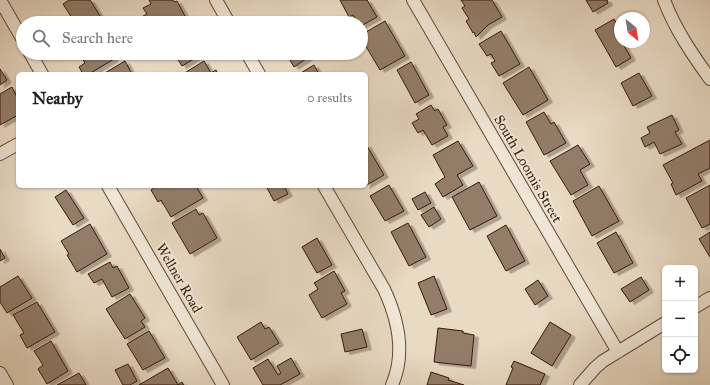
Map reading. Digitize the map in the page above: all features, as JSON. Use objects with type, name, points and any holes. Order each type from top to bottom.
[{"type":"street","points":[[0,0],[16,28]]},
{"type":"street","points":[[216,0],[225,16]]},
{"type":"street","name":"South Loomis Street","points":[[413,0],[618,352]]},
{"type":"street","points":[[664,0],[678,30],[710,79]]},
{"type":"street","points":[[34,60],[41,72]]},
{"type":"street","points":[[251,60],[258,72]]},
{"type":"street","points":[[0,154],[16,145]]},
{"type":"street","name":"Wellner Road","points":[[109,188],[223,385]]},
{"type":"street","points":[[325,188],[384,288],[389,300],[395,318],[399,349],[399,360],[392,385]]},
{"type":"street","points":[[698,305],[710,298]]},
{"type":"street","points":[[580,385],[595,368],[662,325]]},
{"type":"street","points":[[0,373],[7,385]]},
{"type":"building","points":[[69,0],[90,0],[100,16],[71,16],[63,4]]},
{"type":"building","points":[[149,0],[177,1],[185,16],[143,16],[147,14],[143,8],[151,4]]},
{"type":"building","points":[[340,0],[367,0],[377,17],[368,22],[368,16],[348,16]]},
{"type":"building","points":[[461,0],[492,0],[502,17],[488,25],[476,37],[466,21],[469,19],[462,8],[465,6]]},
{"type":"building","points":[[586,0],[607,0],[608,3],[593,12]]},
{"type":"building","points":[[614,19],[614,48],[625,48],[631,58],[616,67],[595,30]]},
{"type":"building","points":[[385,21],[405,56],[380,70],[368,50],[368,31]]},
{"type":"building","points":[[501,31],[520,64],[499,76],[491,63],[495,61],[491,54],[487,56],[479,44]]},
{"type":"building","points":[[83,60],[112,60],[92,72],[82,72],[79,67],[85,63]]},
{"type":"building","points":[[178,60],[192,60],[182,66]]},
{"type":"building","points":[[290,60],[304,60],[294,67]]},
{"type":"building","points":[[125,61],[131,72],[106,72]]},
{"type":"building","points":[[204,61],[210,72],[186,72]]},
{"type":"building","points":[[411,62],[429,95],[415,103],[397,70]]},
{"type":"building","points":[[314,65],[318,72],[302,72]]},
{"type":"building","points":[[529,67],[548,100],[523,115],[503,83]]},
{"type":"building","points":[[0,69],[7,80],[0,85]]},
{"type":"building","points":[[639,73],[652,96],[633,106],[621,83]]},
{"type":"building","points":[[12,87],[16,95],[16,116],[0,125],[0,94]]},
{"type":"building","points":[[431,105],[435,111],[438,109],[447,125],[443,127],[448,136],[432,145],[423,130],[418,133],[412,123],[419,119],[416,114]]},
{"type":"building","points":[[544,112],[551,124],[554,122],[566,143],[544,155],[526,122]]},
{"type":"building","points":[[672,115],[679,130],[675,132],[682,144],[660,154],[654,142],[645,147],[641,138],[650,133],[647,127]]},
{"type":"building","points":[[710,140],[710,168],[698,174],[702,181],[676,195],[671,184],[673,183],[663,165]]},
{"type":"building","points":[[458,141],[473,166],[457,175],[463,185],[443,197],[435,184],[445,177],[433,155]]},
{"type":"building","points":[[578,145],[590,164],[580,170],[588,185],[571,195],[550,161]]},
{"type":"building","points":[[368,147],[384,175],[368,184]]},
{"type":"building","points":[[479,182],[497,216],[470,230],[452,197]]},
{"type":"building","points":[[389,185],[404,211],[385,221],[370,196]]},
{"type":"building","points":[[710,185],[710,224],[702,228],[686,198]]},
{"type":"building","points":[[599,186],[619,221],[592,236],[573,201]]},
{"type":"building","points":[[154,188],[197,188],[203,198],[171,217],[161,200],[158,202],[151,190]]},
{"type":"building","points":[[267,188],[285,188],[288,194],[274,201]]},
{"type":"building","points":[[66,190],[84,218],[73,225],[55,197]]},
{"type":"building","points":[[425,192],[431,203],[418,210],[412,199]]},
{"type":"building","points":[[434,207],[441,219],[429,227],[421,215]]},
{"type":"building","points":[[196,209],[199,215],[203,213],[217,238],[190,254],[172,223]]},
{"type":"building","points":[[408,223],[426,257],[409,266],[391,232]]},
{"type":"building","points":[[90,224],[107,254],[77,272],[61,241]]},
{"type":"building","points":[[506,225],[525,261],[506,271],[487,236]]},
{"type":"building","points":[[616,232],[633,263],[614,273],[597,243]]},
{"type":"building","points":[[710,232],[710,257],[699,239]]},
{"type":"building","points":[[317,238],[332,265],[317,273],[302,247]]},
{"type":"building","points":[[0,249],[5,258],[0,261]]},
{"type":"building","points":[[110,262],[113,268],[117,266],[129,288],[112,297],[102,279],[94,283],[88,274]]},
{"type":"building","points":[[334,271],[345,291],[341,293],[347,304],[322,318],[309,295],[318,289],[314,283]]},
{"type":"building","points":[[18,276],[32,298],[7,313],[0,302],[0,287]]},
{"type":"building","points":[[434,276],[447,309],[431,315],[418,283]]},
{"type":"building","points":[[641,277],[649,290],[630,302],[621,289]]},
{"type":"building","points":[[538,280],[548,296],[535,305],[525,289]]},
{"type":"building","points":[[130,294],[145,318],[141,321],[145,327],[125,339],[106,309]]},
{"type":"building","points":[[37,302],[55,332],[27,348],[20,335],[24,333],[13,315]]},
{"type":"building","points":[[261,322],[265,329],[269,327],[279,343],[251,360],[237,337]]},
{"type":"building","points":[[550,322],[571,335],[552,366],[531,353]]},
{"type":"building","points":[[438,328],[463,331],[463,333],[474,335],[471,366],[434,362]]},
{"type":"building","points":[[362,329],[367,347],[345,352],[341,334]]},
{"type":"building","points":[[149,331],[165,358],[143,370],[127,344]]},
{"type":"building","points":[[51,341],[68,371],[47,384],[38,369],[43,365],[34,351]]},
{"type":"building","points":[[291,358],[300,374],[280,385],[263,385],[253,368],[268,359],[278,375],[281,373],[277,366]]},
{"type":"building","points":[[514,361],[545,374],[540,385],[506,385],[513,368],[511,367]]},
{"type":"building","points":[[128,364],[137,381],[130,385],[123,385],[115,370]]},
{"type":"building","points":[[168,368],[178,385],[139,385]]},
{"type":"building","points":[[431,372],[449,378],[448,380],[464,385],[427,385]]},
{"type":"building","points":[[79,373],[86,385],[57,385]]}]
